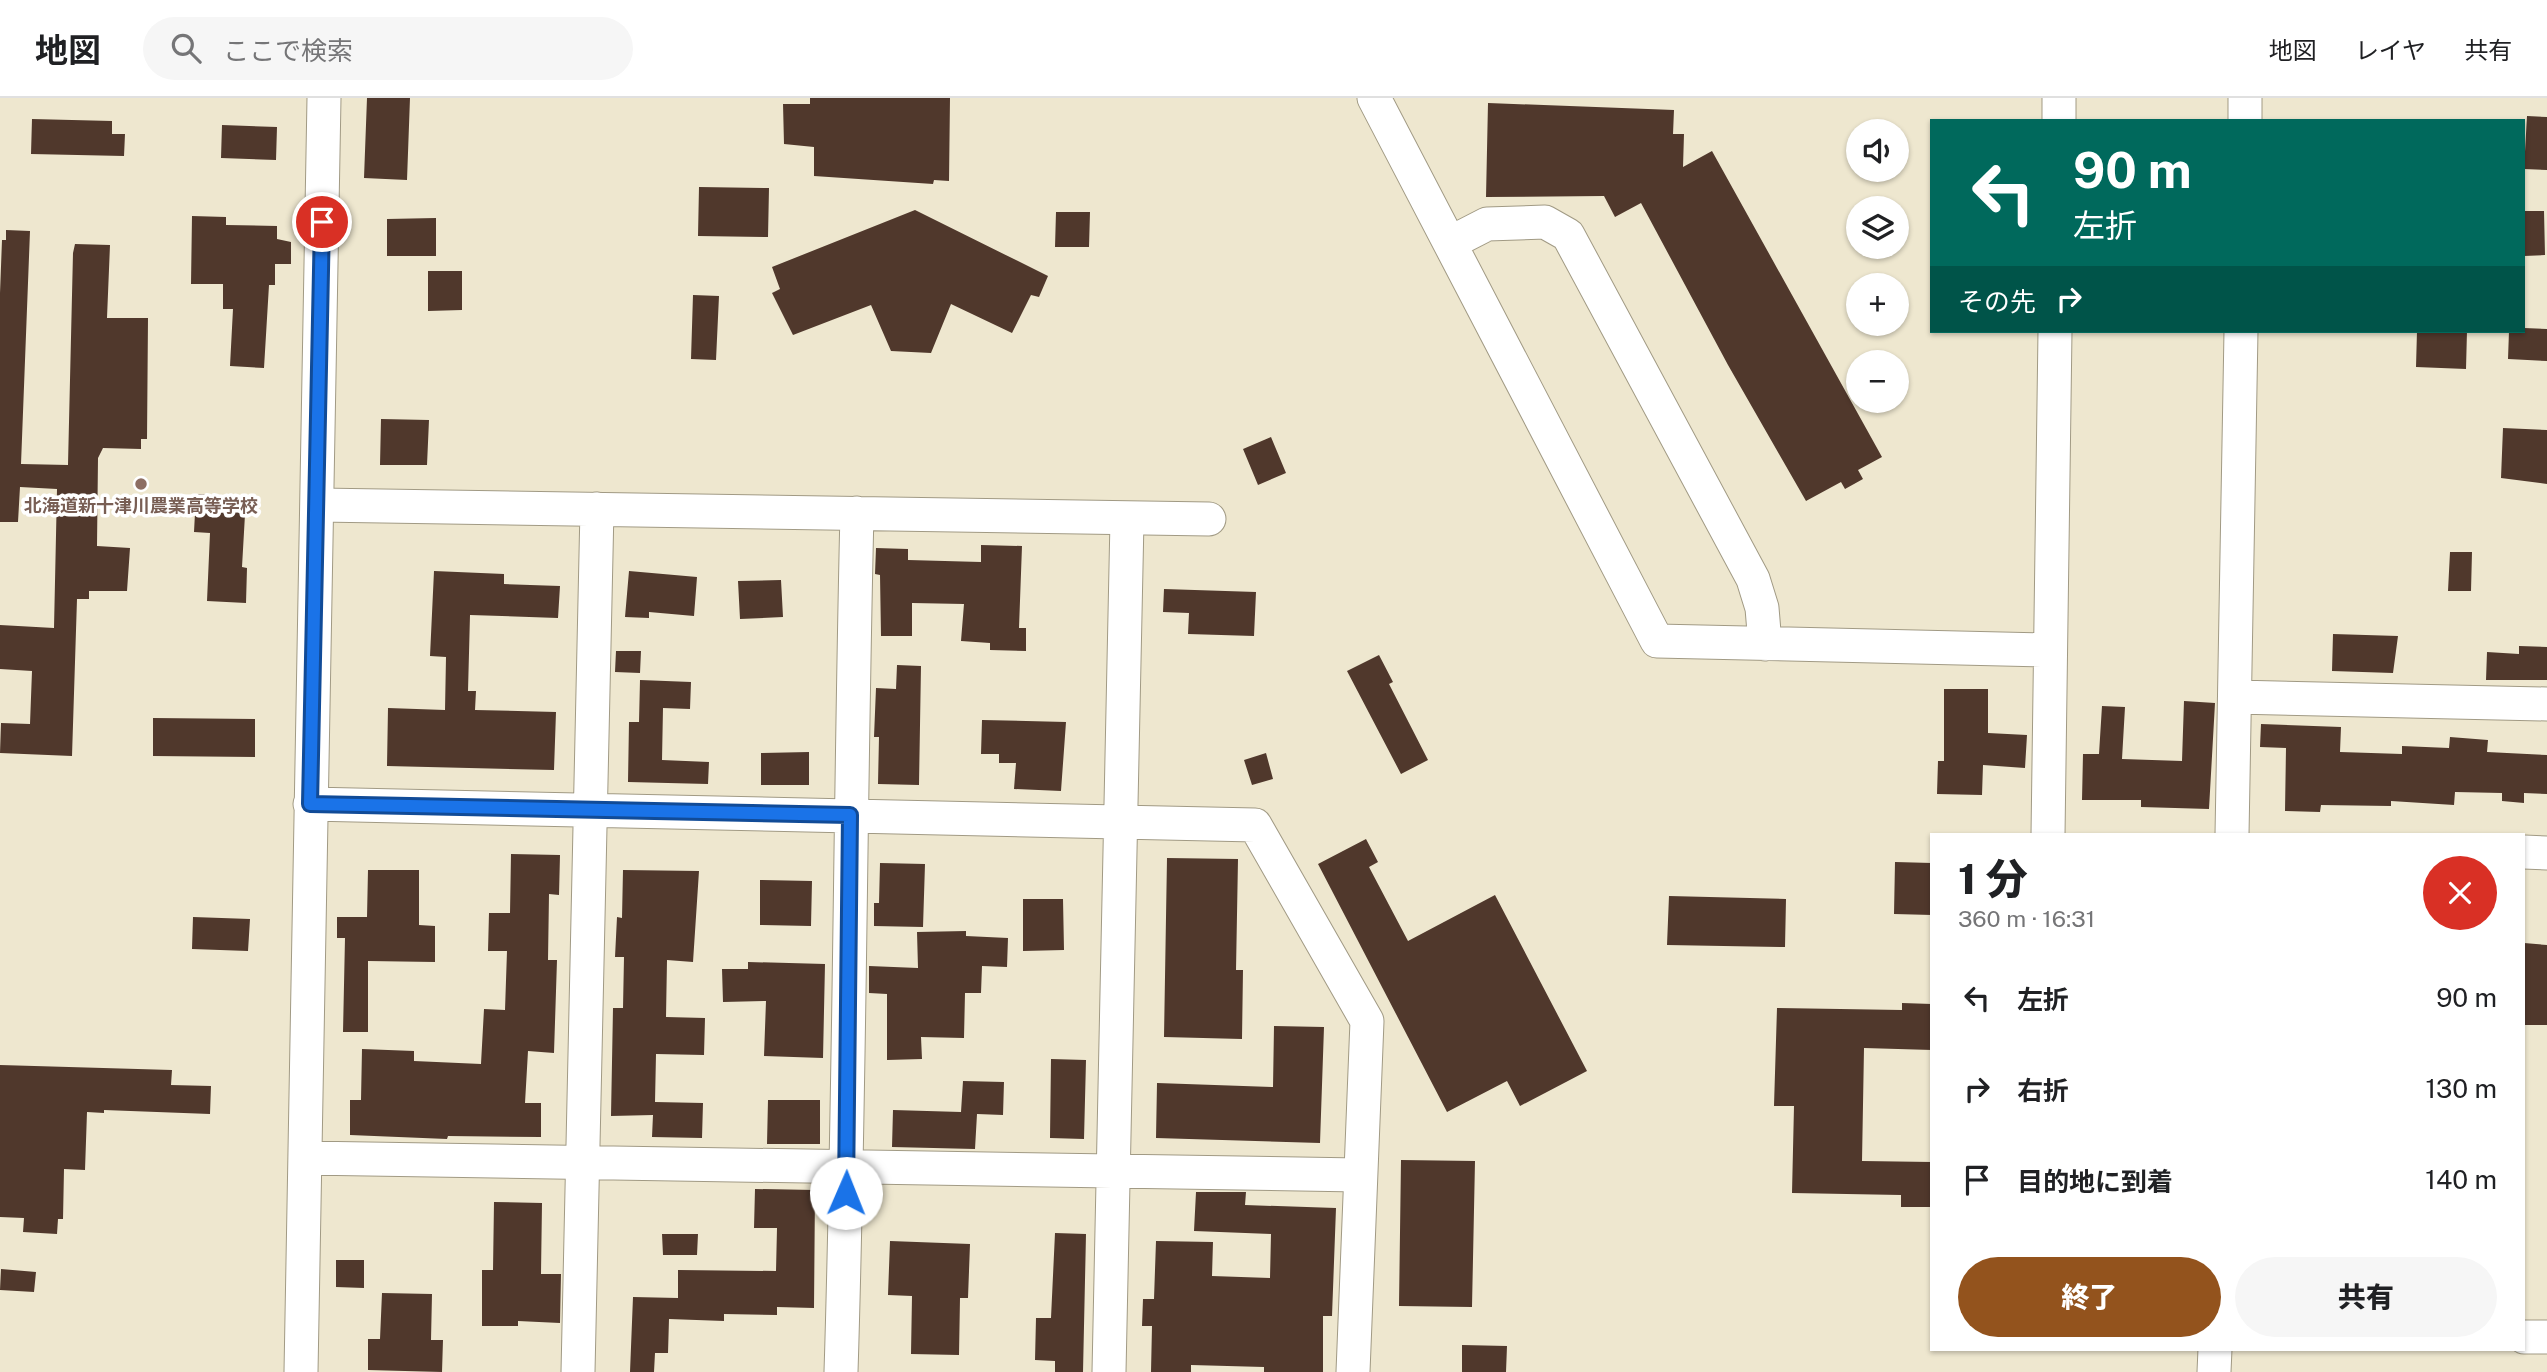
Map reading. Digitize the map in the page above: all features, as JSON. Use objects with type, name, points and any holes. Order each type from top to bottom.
[{"type":"street","points":[[301,1372],[324,98]]},
{"type":"street","points":[[1374,98],[1657,641],[2050,650]]},
{"type":"street","points":[[2059,98],[2059,119]]},
{"type":"street","points":[[2245,98],[2245,119]]},
{"type":"street","points":[[1450,243],[1487,224],[1545,222],[1568,235],[1753,579],[1762,608],[1765,644]]},
{"type":"street","points":[[2048,833],[2055,333]]},
{"type":"street","points":[[2232,833],[2241,333]]},
{"type":"street","points":[[318,505],[1209,520]]},
{"type":"street","points":[[579,1372],[597,509]]},
{"type":"street","points":[[841,1372],[858,513]]},
{"type":"street","points":[[1110,1372],[1127,520]]},
{"type":"street","points":[[2235,697],[2547,704]]},
{"type":"street","points":[[310,804],[1255,825],[1367,1021],[1353,1372]]},
{"type":"street","points":[[2525,852],[2547,853]]},
{"type":"street","points":[[305,1158],[1359,1175]]},
{"type":"street","points":[[2525,1336],[2547,1337]]},
{"type":"street","points":[[2214,1372],[2215,1351]]},
{"type":"building","points":[[367,98],[410,98],[407,180],[364,178]]},
{"type":"building","points":[[810,98],[950,98],[949,181],[934,180],[933,184],[814,176],[814,147],[784,144],[783,104],[810,104]]},
{"type":"building","points":[[1488,103],[1674,110],[1673,134],[1684,134],[1683,167],[1712,151],[1846,392],[1846,413],[1858,413],[1882,457],[1858,470],[1863,479],[1845,489],[1841,482],[1806,501],[1728,365],[1641,203],[1615,217],[1604,196],[1486,197]]},
{"type":"building","points":[[2527,116],[2547,117],[2547,170],[2525,169]]},
{"type":"building","points":[[32,119],[112,121],[112,134],[125,134],[124,156],[31,154]]},
{"type":"building","points":[[222,125],[277,127],[276,160],[221,158]]},
{"type":"building","points":[[699,187],[769,188],[768,237],[698,236]]},
{"type":"building","points":[[915,210],[1048,276],[1039,297],[1031,295],[1012,333],[951,304],[931,353],[891,351],[871,305],[793,335],[772,293],[780,289],[772,267]]},
{"type":"building","points":[[2525,211],[2544,211],[2545,255],[2525,256]]},
{"type":"building","points":[[1056,212],[1090,212],[1089,247],[1055,247]]},
{"type":"building","points":[[192,216],[226,217],[226,225],[277,226],[277,239],[291,242],[291,264],[275,264],[275,285],[269,285],[264,368],[230,366],[233,309],[223,309],[223,284],[191,284]]},
{"type":"building","points":[[436,218],[436,256],[387,256],[387,219]]},
{"type":"building","points":[[6,230],[30,231],[21,464],[68,465],[75,244],[110,245],[107,318],[148,318],[147,439],[141,439],[141,449],[103,448],[98,458],[97,546],[130,548],[127,591],[89,591],[89,599],[77,599],[72,756],[0,753],[1,723],[30,724],[32,671],[0,669],[0,625],[54,628],[57,489],[20,487],[18,522],[0,522],[0,293],[2,240],[6,240]]},
{"type":"building","points":[[428,271],[462,271],[462,310],[428,311]]},
{"type":"building","points":[[693,295],[719,296],[716,360],[691,359]]},
{"type":"building","points":[[2525,328],[2547,329],[2547,361],[2508,359],[2509,333],[2525,333]]},
{"type":"building","points":[[2417,333],[2467,333],[2466,369],[2416,367]]},
{"type":"building","points":[[381,419],[429,420],[427,465],[380,465]]},
{"type":"building","points":[[2503,428],[2547,430],[2547,484],[2501,478]]},
{"type":"building","points":[[1271,437],[1286,473],[1258,485],[1243,449]]},
{"type":"building","points":[[196,494],[246,497],[242,567],[247,568],[246,603],[207,601],[210,533],[194,532]]},
{"type":"building","points":[[981,545],[1022,546],[1019,628],[1026,628],[1026,651],[990,650],[990,643],[961,641],[964,604],[912,603],[912,636],[881,636],[880,575],[875,574],[876,548],[908,549],[908,560],[981,562]]},
{"type":"building","points":[[2450,552],[2472,552],[2471,591],[2448,591]]},
{"type":"building","points":[[434,571],[504,574],[504,584],[560,586],[558,618],[470,615],[468,691],[476,691],[475,710],[556,712],[554,770],[387,766],[388,708],[445,710],[446,657],[430,656]]},
{"type":"building","points":[[629,571],[697,577],[694,616],[649,612],[649,618],[625,617]]},
{"type":"building","points":[[781,580],[783,617],[740,619],[738,581]]},
{"type":"building","points":[[1164,589],[1256,592],[1254,636],[1188,634],[1189,613],[1163,612]]},
{"type":"building","points":[[2333,634],[2398,636],[2393,673],[2332,671]]},
{"type":"building","points":[[2519,646],[2547,647],[2547,680],[2486,680],[2487,652],[2519,654]]},
{"type":"building","points":[[616,651],[641,651],[640,673],[615,672]]},
{"type":"building","points":[[1379,655],[1393,682],[1389,684],[1428,760],[1401,774],[1347,671]]},
{"type":"building","points":[[897,665],[921,666],[919,785],[878,784],[879,737],[874,737],[876,688],[896,689]]},
{"type":"building","points":[[640,680],[691,682],[690,709],[663,708],[662,760],[709,762],[708,784],[628,782],[629,722],[639,722]]},
{"type":"building","points":[[1944,689],[1988,689],[1988,733],[2027,735],[2025,768],[1983,765],[1982,795],[1937,794],[1938,761],[1944,761]]},
{"type":"building","points":[[2184,701],[2215,703],[2209,809],[2141,807],[2141,800],[2082,800],[2083,754],[2099,754],[2102,706],[2125,707],[2122,759],[2182,761]]},
{"type":"building","points":[[153,718],[255,719],[255,757],[153,756]]},
{"type":"building","points":[[982,720],[1066,722],[1061,791],[1014,789],[1016,763],[999,763],[999,754],[981,754]]},
{"type":"building","points":[[2261,724],[2341,727],[2340,752],[2402,754],[2402,746],[2449,748],[2450,737],[2488,740],[2487,752],[2547,755],[2547,794],[2524,793],[2524,803],[2502,801],[2502,793],[2455,792],[2454,805],[2391,801],[2391,806],[2321,805],[2320,812],[2285,811],[2286,748],[2260,747]]},
{"type":"building","points":[[809,752],[809,785],[761,785],[761,753]]},
{"type":"building","points":[[1266,753],[1273,779],[1252,785],[1244,760]]},
{"type":"building","points":[[1366,839],[1378,862],[1369,867],[1408,941],[1495,895],[1587,1071],[1520,1106],[1507,1081],[1447,1112],[1318,864]]},
{"type":"building","points":[[511,854],[560,855],[559,895],[549,894],[548,960],[557,960],[554,1053],[528,1051],[525,1103],[541,1103],[541,1137],[448,1136],[447,1139],[350,1135],[350,1100],[361,1100],[362,1049],[414,1051],[414,1061],[481,1064],[484,1009],[505,1010],[507,951],[488,951],[489,913],[510,913]]},
{"type":"building","points":[[1167,858],[1238,859],[1236,970],[1243,970],[1242,1039],[1164,1037]]},
{"type":"building","points":[[1895,862],[1930,863],[1930,915],[1894,914]]},
{"type":"building","points":[[880,863],[925,864],[923,927],[874,926],[874,903],[879,903]]},
{"type":"building","points":[[368,870],[419,870],[419,925],[435,926],[435,962],[368,961],[368,1032],[343,1032],[345,938],[337,938],[337,917],[367,917]]},
{"type":"building","points":[[623,870],[699,871],[693,962],[667,960],[666,1017],[705,1018],[704,1055],[656,1054],[655,1102],[703,1103],[702,1138],[652,1137],[653,1115],[611,1116],[613,1008],[623,1008],[624,957],[615,957],[617,917],[622,918]]},
{"type":"building","points":[[760,880],[812,881],[811,926],[760,925]]},
{"type":"building","points":[[1669,896],[1786,899],[1785,947],[1667,945]]},
{"type":"building","points":[[1023,899],[1063,899],[1064,950],[1023,951]]},
{"type":"building","points":[[193,917],[250,919],[248,951],[192,949]]},
{"type":"building","points":[[966,931],[966,936],[1008,938],[1007,967],[982,966],[981,993],[965,993],[964,1038],[921,1037],[922,1059],[887,1060],[887,994],[869,993],[869,966],[918,968],[917,932]]},
{"type":"building","points":[[2525,943],[2547,945],[2547,1025],[2525,1025]]},
{"type":"building","points":[[748,962],[825,964],[823,1058],[764,1056],[766,1001],[723,1002],[722,969],[748,969]]},
{"type":"building","points":[[1902,1003],[1930,1004],[1930,1050],[1864,1048],[1862,1161],[1930,1162],[1930,1207],[1901,1207],[1901,1195],[1792,1193],[1794,1106],[1774,1106],[1777,1008],[1902,1010]]},
{"type":"building","points":[[1274,1026],[1324,1027],[1320,1143],[1156,1138],[1157,1083],[1273,1087]]},
{"type":"building","points":[[1051,1059],[1086,1060],[1084,1139],[1050,1138]]},
{"type":"building","points":[[0,1065],[172,1070],[171,1085],[211,1086],[210,1114],[104,1110],[104,1113],[87,1112],[85,1170],[64,1169],[63,1219],[58,1219],[57,1234],[23,1232],[24,1218],[0,1217]]},
{"type":"building","points":[[963,1081],[1004,1082],[1003,1115],[977,1114],[975,1149],[892,1147],[893,1110],[961,1112]]},
{"type":"building","points":[[768,1100],[820,1100],[820,1144],[767,1144]]},
{"type":"building","points":[[1401,1160],[1475,1161],[1472,1307],[1399,1306]]},
{"type":"building","points":[[755,1189],[815,1190],[814,1308],[777,1307],[777,1315],[724,1314],[724,1321],[669,1319],[668,1353],[655,1353],[654,1372],[630,1372],[633,1297],[678,1298],[678,1270],[776,1271],[777,1228],[754,1228]]},
{"type":"building","points":[[1196,1192],[1246,1192],[1245,1205],[1336,1208],[1332,1316],[1323,1316],[1323,1372],[1264,1372],[1264,1367],[1191,1365],[1191,1372],[1151,1372],[1152,1326],[1142,1326],[1143,1299],[1154,1299],[1156,1241],[1213,1242],[1212,1276],[1270,1278],[1271,1234],[1194,1231]]},
{"type":"building","points":[[494,1202],[542,1203],[541,1274],[561,1274],[560,1323],[518,1321],[518,1326],[482,1326],[482,1270],[493,1270]]},
{"type":"building","points":[[1055,1233],[1086,1234],[1083,1372],[1055,1372],[1055,1361],[1035,1360],[1036,1318],[1051,1318]]},
{"type":"building","points":[[662,1234],[698,1234],[697,1255],[663,1255]]},
{"type":"building","points":[[890,1241],[970,1244],[968,1298],[960,1298],[959,1355],[911,1354],[912,1296],[888,1295]]},
{"type":"building","points":[[336,1260],[364,1260],[364,1288],[336,1287]]},
{"type":"building","points":[[1,1269],[36,1272],[34,1292],[0,1290]]},
{"type":"building","points":[[382,1293],[432,1294],[431,1340],[443,1340],[442,1372],[368,1370],[368,1339],[380,1339]]},
{"type":"building","points":[[1462,1345],[1507,1346],[1506,1372],[1462,1372]]},
{"type":"place","name":"北海道新十津川農業高等学校","points":[[141,484]]},
{"type":"route","points":[[322,222],[310,804],[850,815],[846,1193]]}]
